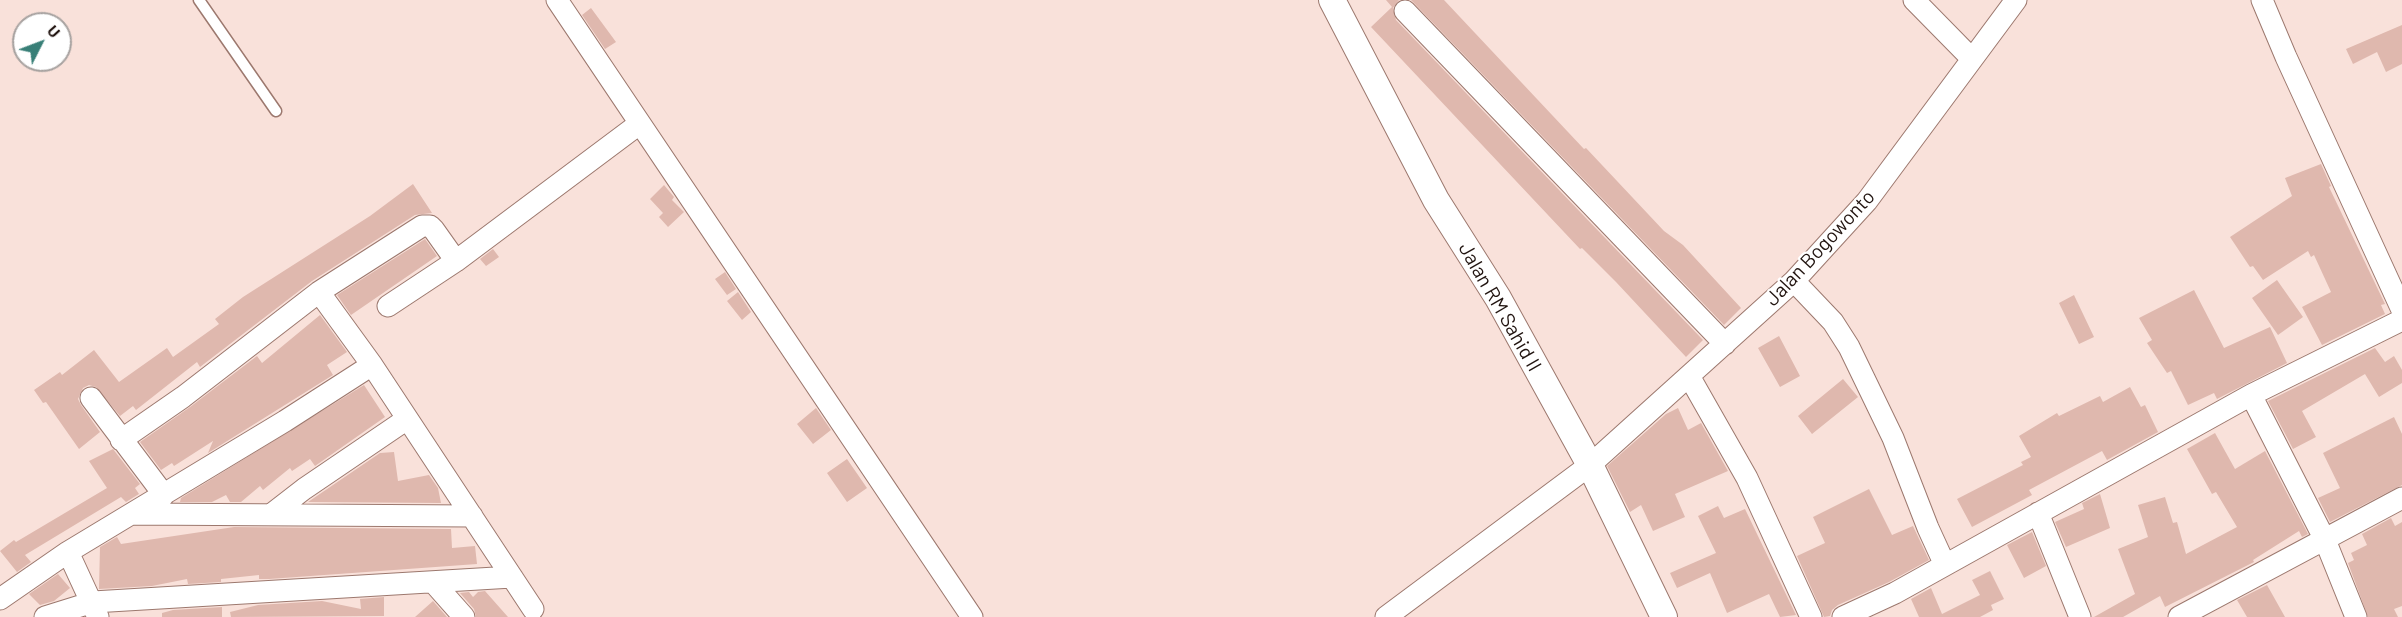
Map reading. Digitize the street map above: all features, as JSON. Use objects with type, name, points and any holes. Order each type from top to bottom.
[{"type":"street","points":[[557,0],[972,617]]},
{"type":"street","name":"Jalan RM Sahid II","points":[[1332,0],[1436,200],[1498,298],[1590,465],[1664,617]]},
{"type":"street","points":[[1914,0],[1972,59]]},
{"type":"street","name":"Jalan Bogowonto","points":[[1386,617],[1590,465],[1794,281],[1867,201],[2016,0]]},
{"type":"street","points":[[2262,0],[2402,310]]},
{"type":"street","points":[[1405,11],[1725,344]]},
{"type":"street","points":[[388,306],[456,261],[639,124]]},
{"type":"street","points":[[121,440],[183,397],[320,292],[422,226],[430,226],[434,230],[456,261]]},
{"type":"street","points":[[1794,281],[1833,322],[1849,347],[1893,438],[1945,566]]},
{"type":"street","points":[[320,292],[372,365],[533,609]]},
{"type":"street","points":[[1843,617],[1945,566],[2251,395],[2402,320]]},
{"type":"street","points":[[0,599],[68,552],[372,365]]},
{"type":"street","points":[[1689,376],[1747,478],[1811,617]]},
{"type":"street","points":[[2251,395],[2325,540],[2356,617]]},
{"type":"street","points":[[91,398],[164,495]]},
{"type":"street","points":[[273,513],[406,419]]},
{"type":"street","points":[[2179,617],[2402,498]]},
{"type":"street","points":[[132,514],[273,513],[472,516]]},
{"type":"street","points":[[2038,513],[2080,617]]},
{"type":"street","points":[[68,552],[95,609]]},
{"type":"street","points":[[45,617],[95,609],[512,577]]},
{"type":"street","points":[[433,582],[465,617]]},
{"type":"lane","points":[[199,0],[276,111]]},
{"type":"building","points":[[1386,0],[1399,0],[1393,8],[1396,20],[1703,340],[1686,357],[1616,282],[1582,248],[1580,249],[1371,27],[1392,7]]},
{"type":"building","points":[[1411,0],[1444,0],[1584,149],[1586,148],[1664,231],[1683,245],[1741,308],[1724,325]]},
{"type":"building","points":[[591,8],[616,42],[605,49],[582,15]]},
{"type":"building","points":[[2402,25],[2402,64],[2386,72],[2377,52],[2353,64],[2346,49]]},
{"type":"building","points":[[2321,164],[2331,186],[2329,187],[2385,304],[2381,305],[2385,314],[2322,345],[2302,307],[2331,292],[2314,255],[2311,257],[2308,251],[2263,280],[2253,266],[2250,267],[2230,237],[2292,196],[2285,178]]},
{"type":"building","points":[[413,184],[432,213],[415,215],[312,281],[200,367],[197,362],[136,410],[133,406],[120,416],[96,387],[89,385],[83,388],[78,399],[100,432],[79,449],[46,402],[43,403],[34,390],[60,372],[62,375],[94,350],[119,382],[167,348],[173,357],[219,324],[215,319],[243,297],[370,216]]},
{"type":"building","points":[[664,185],[674,197],[672,200],[684,212],[668,227],[659,217],[663,213],[650,199]]},
{"type":"building","points":[[425,239],[437,256],[351,315],[337,295]]},
{"type":"building","points":[[493,249],[499,257],[486,266],[480,259]]},
{"type":"building","points":[[725,272],[736,289],[727,295],[715,279]]},
{"type":"building","points":[[2277,280],[2303,317],[2278,335],[2252,298]]},
{"type":"building","points":[[2194,290],[2224,348],[2270,327],[2287,363],[2217,399],[2214,393],[2188,405],[2171,371],[2167,373],[2147,343],[2152,340],[2139,318]]},
{"type":"building","points":[[738,292],[751,312],[742,320],[727,301]]},
{"type":"building","points":[[2074,295],[2094,337],[2079,344],[2059,303]]},
{"type":"building","points":[[320,315],[347,352],[327,365],[333,375],[208,453],[213,441],[174,466],[172,463],[161,470],[140,442],[257,356],[262,363]]},
{"type":"building","points":[[1779,336],[1800,376],[1780,387],[1758,348]]},
{"type":"building","points":[[2375,348],[2385,362],[2394,356],[2402,370],[2402,383],[2379,397],[2365,374],[2302,411],[2316,437],[2293,449],[2268,401]]},
{"type":"building","points":[[1843,379],[1858,397],[1812,434],[1798,416]]},
{"type":"building","points":[[364,385],[385,417],[315,466],[310,459],[292,471],[290,468],[263,490],[260,486],[241,502],[230,502],[226,495],[212,502],[180,502],[181,498]]},
{"type":"building","points":[[2130,387],[2141,407],[2145,405],[2158,432],[2107,460],[2102,451],[2029,490],[2032,495],[1972,527],[1957,499],[2023,465],[2021,462],[2031,457],[2019,436],[2057,413],[2059,416],[2100,396],[2103,402]]},
{"type":"building","points":[[816,408],[831,430],[813,444],[797,424]]},
{"type":"building","points":[[1678,408],[1688,430],[1701,423],[1728,471],[1675,494],[1685,517],[1653,531],[1641,505],[1630,512],[1607,466],[1666,414]]},
{"type":"building","points":[[2394,417],[2402,434],[2402,485],[2330,522],[2318,498],[2340,488],[2323,453]]},
{"type":"building","points":[[2215,433],[2235,469],[2265,451],[2308,534],[2302,537],[2299,531],[2253,560],[2254,562],[2165,607],[2160,596],[2123,617],[2094,617],[2135,594],[2118,549],[2148,537],[2138,505],[2165,497],[2173,523],[2177,522],[2186,554],[2237,527],[2216,492],[2212,494],[2187,449]]},
{"type":"building","points":[[113,449],[140,484],[135,488],[139,494],[126,502],[121,497],[25,555],[31,562],[17,572],[0,551],[14,540],[16,542],[107,488],[89,461]]},
{"type":"building","points":[[394,452],[398,481],[429,475],[438,488],[441,503],[308,502],[380,453]]},
{"type":"building","points":[[847,459],[867,488],[847,502],[827,473]]},
{"type":"building","points":[[1869,489],[1892,535],[1913,526],[1929,560],[1889,582],[1838,605],[1832,610],[1830,616],[1824,617],[1797,556],[1825,543],[1813,517]]},
{"type":"building","points":[[2100,494],[2110,528],[2066,547],[2055,522],[2084,509],[2082,503]]},
{"type":"building","points":[[1718,506],[1724,518],[1745,509],[1796,615],[1780,617],[1769,594],[1727,613],[1710,573],[1677,588],[1670,573],[1716,553],[1698,516]]},
{"type":"building","points":[[2391,518],[2395,526],[2402,522],[2402,606],[2394,609],[2398,617],[2368,617],[2348,563],[2354,560],[2351,553],[2367,545],[2362,534]]},
{"type":"building","points":[[234,527],[451,529],[452,548],[475,546],[477,564],[269,579],[259,579],[259,575],[221,579],[221,582],[188,584],[187,579],[152,586],[99,589],[100,547],[117,537],[121,544]]},
{"type":"building","points":[[2032,532],[2046,566],[2024,578],[2007,545]]},
{"type":"building","points":[[1990,571],[2004,599],[1991,605],[1993,610],[1980,617],[1919,617],[1911,599],[1931,588],[1942,614],[1980,595],[1972,580]]},
{"type":"building","points":[[58,574],[70,588],[54,601],[40,605],[29,594]]},
{"type":"building","points":[[2267,585],[2285,617],[2247,617],[2237,600]]},
{"type":"building","points":[[485,591],[508,617],[476,617],[474,609],[460,593],[469,592],[473,597],[478,592]]},
{"type":"building","points":[[384,597],[384,616],[231,617],[230,612],[258,605],[322,601],[361,609],[360,599]]},
{"type":"building","points":[[433,601],[447,617],[415,617]]},
{"type":"building","points":[[222,607],[222,617],[162,617],[162,613],[173,610]]}]
